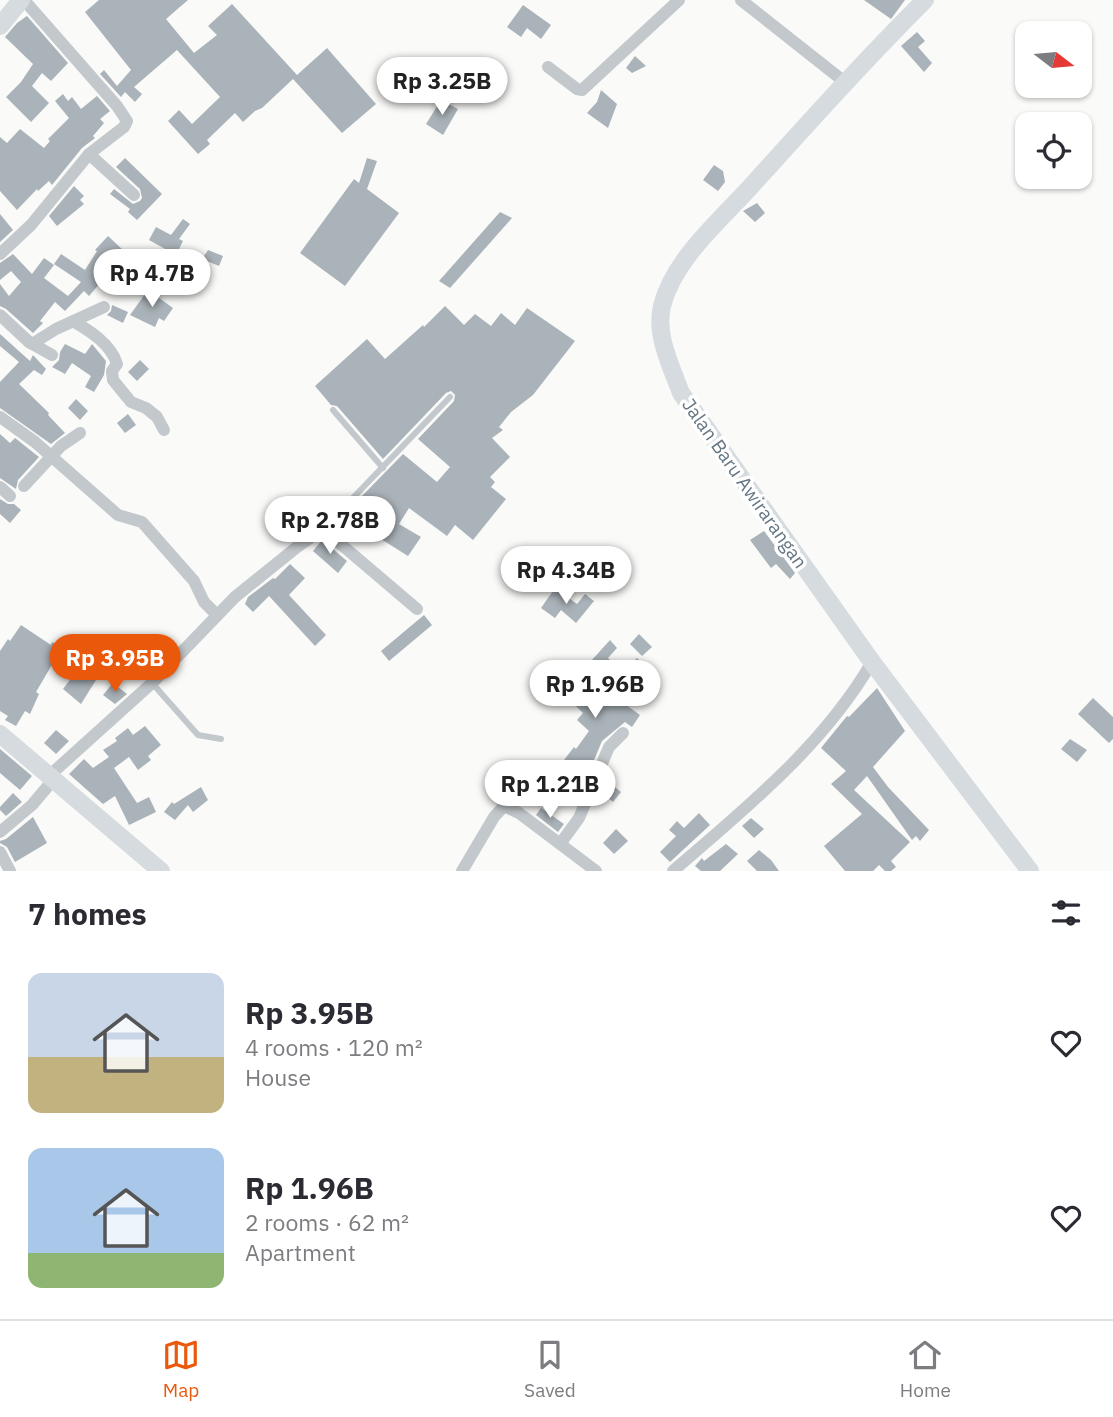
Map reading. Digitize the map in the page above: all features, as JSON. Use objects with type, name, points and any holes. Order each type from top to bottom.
[{"type":"street","points":[[0,26],[22,0],[117,106],[127,121],[124,127],[89,155],[31,225],[0,254]]},
{"type":"street","points":[[548,67],[577,89],[585,88],[679,0]]},
{"type":"street","points":[[741,0],[846,83]]},
{"type":"street","name":"Jalan Baru Awirarangan","points":[[925,0],[689,253],[670,284],[661,309],[662,342],[681,393],[872,662],[1030,871]]},
{"type":"street","points":[[89,155],[134,195]]},
{"type":"street","points":[[29,342],[32,344],[104,307]]},
{"type":"street","points":[[0,315],[29,342],[52,355]]},
{"type":"street","points":[[73,321],[90,331],[108,348],[117,364],[112,371],[113,380],[131,402],[157,417],[164,430]]},
{"type":"street","points":[[0,417],[51,456],[118,515],[142,522],[194,581],[204,602],[217,615]]},
{"type":"street","points":[[24,486],[61,446],[80,433]]},
{"type":"street","points":[[0,832],[32,805],[52,777],[152,683],[235,597],[323,529],[417,609]]},
{"type":"street","points":[[673,871],[741,815],[780,778],[854,693],[872,662]]},
{"type":"street","points":[[559,844],[579,818],[607,752],[623,733]]},
{"type":"street","points":[[0,734],[161,871]]},
{"type":"street","points":[[463,871],[502,806],[519,814],[596,871]]},
{"type":"street","points":[[0,852],[10,871]]},
{"type":"lane","points":[[323,529],[450,397]]},
{"type":"lane","points":[[333,410],[383,468]]},
{"type":"lane","points":[[152,683],[198,735],[221,738]]},
{"type":"building","points":[[99,0],[188,0],[166,19],[194,53],[217,35],[208,26],[232,4],[297,75],[327,48],[376,104],[342,133],[293,79],[243,122],[235,113],[207,140],[210,144],[198,154],[168,121],[179,110],[192,124],[220,97],[177,50],[134,87],[142,94],[135,102],[125,92],[121,97],[100,74],[104,70],[117,86],[131,70],[85,12]]},
{"type":"building","points":[[864,0],[905,0],[891,19]]},
{"type":"building","points":[[523,5],[551,25],[541,39],[527,28],[521,37],[507,27]]},
{"type":"building","points":[[27,16],[68,63],[51,81],[42,73],[32,86],[49,103],[31,122],[6,97],[21,82],[33,64],[5,37]]},
{"type":"building","points":[[917,32],[925,41],[918,47],[932,63],[924,72],[901,46]]},
{"type":"building","points":[[635,56],[646,66],[632,73],[626,68]]},
{"type":"building","points":[[469,62],[494,79],[480,100],[464,89],[469,82],[460,76]]},
{"type":"building","points":[[601,90],[617,104],[608,128],[587,113],[597,102]]},
{"type":"building","points":[[63,94],[68,101],[72,97],[81,109],[97,96],[110,111],[100,119],[104,123],[93,136],[95,138],[82,148],[52,185],[49,181],[38,191],[37,189],[17,210],[0,191],[0,137],[7,143],[20,129],[44,148],[50,141],[48,139],[69,118],[55,101]]},
{"type":"building","points":[[441,100],[458,109],[443,135],[426,124]]},
{"type":"building","points":[[125,158],[162,194],[137,220],[128,212],[130,209],[110,194],[114,189],[133,204],[142,198],[140,189],[116,167]]},
{"type":"building","points":[[367,158],[377,161],[367,189],[399,213],[345,286],[300,253],[354,179],[359,183]]},
{"type":"building","points":[[714,165],[723,171],[725,182],[718,191],[703,180]]},
{"type":"building","points":[[74,186],[84,196],[80,200],[84,204],[57,226],[49,216]]},
{"type":"building","points":[[757,203],[765,213],[755,222],[743,211]]},
{"type":"building","points":[[500,212],[512,218],[450,288],[439,281]]},
{"type":"building","points":[[0,214],[13,230],[0,242]]},
{"type":"building","points":[[183,219],[190,224],[179,239],[183,241],[176,255],[149,240],[156,227],[171,235]]},
{"type":"building","points":[[108,236],[123,250],[110,263],[124,273],[111,290],[101,282],[89,296],[84,291],[65,311],[55,302],[40,321],[43,323],[33,333],[0,306],[0,284],[9,296],[21,282],[11,271],[0,280],[0,263],[13,254],[32,274],[44,258],[54,265],[44,278],[68,296],[81,282],[54,264],[61,254],[85,270],[97,251],[95,250]]},
{"type":"building","points":[[208,250],[223,256],[219,266],[202,259]]},
{"type":"building","points":[[149,268],[160,277],[151,290],[139,282]]},
{"type":"building","points":[[148,290],[173,308],[164,321],[159,318],[155,327],[130,315]]},
{"type":"building","points":[[112,305],[128,312],[123,323],[107,315]]},
{"type":"building","points":[[445,306],[464,325],[475,314],[491,326],[501,313],[515,325],[527,308],[575,341],[533,395],[511,412],[499,427],[503,430],[492,438],[510,457],[490,477],[495,482],[491,487],[506,499],[473,540],[455,525],[447,536],[409,508],[399,524],[421,537],[408,556],[357,524],[346,538],[334,526],[364,499],[361,497],[403,454],[437,482],[450,467],[418,439],[454,401],[455,395],[451,391],[446,393],[383,459],[337,406],[331,405],[315,386],[367,339],[385,359]]},
{"type":"building","points":[[0,334],[30,361],[33,355],[46,369],[42,375],[34,370],[19,384],[65,433],[51,444],[0,408],[0,382],[19,362],[0,346]]},
{"type":"building","points":[[65,344],[85,354],[92,344],[106,361],[104,375],[94,392],[85,387],[91,376],[72,363],[65,374],[52,367],[59,360]]},
{"type":"building","points":[[140,360],[149,369],[137,381],[128,372]]},
{"type":"building","points":[[76,399],[88,411],[80,420],[68,408]]},
{"type":"building","points":[[128,414],[136,425],[125,433],[117,423]]},
{"type":"building","points":[[0,434],[10,443],[15,438],[39,457],[18,480],[16,489],[0,478]]},
{"type":"building","points":[[0,499],[21,510],[10,523],[0,514]]},
{"type":"building","points":[[764,531],[795,573],[790,579],[776,564],[771,568],[750,540]]},
{"type":"building","points":[[322,540],[347,561],[338,573],[313,551]]},
{"type":"building","points":[[290,564],[305,578],[289,595],[326,635],[315,646],[269,596],[253,612],[245,604],[248,597],[275,579]]},
{"type":"building","points":[[555,588],[577,604],[585,594],[594,601],[576,623],[561,610],[555,618],[541,608]]},
{"type":"building","points":[[424,615],[432,625],[389,661],[381,651]]},
{"type":"building","points":[[21,625],[51,645],[52,642],[70,651],[69,654],[101,672],[81,704],[63,689],[72,677],[53,663],[36,692],[39,694],[30,714],[25,711],[16,726],[5,720],[8,716],[0,711],[0,651]]},
{"type":"building","points":[[639,634],[652,647],[642,656],[630,644]]},
{"type":"building","points":[[610,640],[617,648],[608,658],[619,669],[607,682],[621,696],[618,699],[640,715],[632,727],[625,722],[602,741],[579,796],[568,788],[559,801],[549,794],[557,782],[560,784],[572,766],[564,760],[589,731],[577,720],[583,713],[572,702],[595,680],[582,671]]},
{"type":"building","points":[[637,658],[659,681],[650,690],[627,668]]},
{"type":"building","points":[[113,683],[127,694],[115,704],[103,695]]},
{"type":"building","points":[[877,688],[905,731],[873,767],[929,830],[920,841],[916,836],[912,840],[867,776],[854,790],[910,842],[891,861],[896,867],[891,871],[885,871],[879,865],[873,871],[845,871],[824,846],[862,814],[831,784],[846,771],[821,748],[847,716]]},
{"type":"building","points":[[1093,698],[1113,717],[1113,739],[1109,743],[1078,714]]},
{"type":"building","points":[[145,726],[161,745],[148,756],[151,760],[138,770],[129,757],[114,768],[137,803],[149,797],[156,812],[129,825],[115,796],[103,804],[69,774],[84,759],[93,768],[109,757],[103,750],[117,741],[115,738],[128,728],[133,735]]},
{"type":"building","points":[[56,730],[69,741],[56,754],[44,743]]},
{"type":"building","points":[[1070,739],[1087,750],[1077,762],[1061,749]]},
{"type":"building","points":[[0,749],[32,776],[20,790],[0,773]]},
{"type":"building","points":[[605,779],[621,792],[613,802],[600,791]]},
{"type":"building","points":[[201,787],[208,800],[193,812],[188,805],[175,820],[164,812],[172,802],[174,804]]},
{"type":"building","points":[[13,793],[22,802],[6,816],[0,807]]},
{"type":"building","points":[[541,808],[564,824],[558,832],[536,815]]},
{"type":"building","points":[[699,813],[710,825],[670,862],[660,852],[676,836],[669,830],[677,821],[684,828]]},
{"type":"building","points":[[33,817],[47,843],[15,862],[7,847],[0,841]]},
{"type":"building","points":[[751,818],[764,829],[754,838],[742,826]]},
{"type":"building","points":[[616,829],[628,841],[614,854],[603,843]]},
{"type":"building","points":[[726,844],[738,854],[720,871],[701,871],[695,866],[702,858],[704,861]]},
{"type":"building","points":[[759,850],[779,871],[757,871],[747,861]]}]
